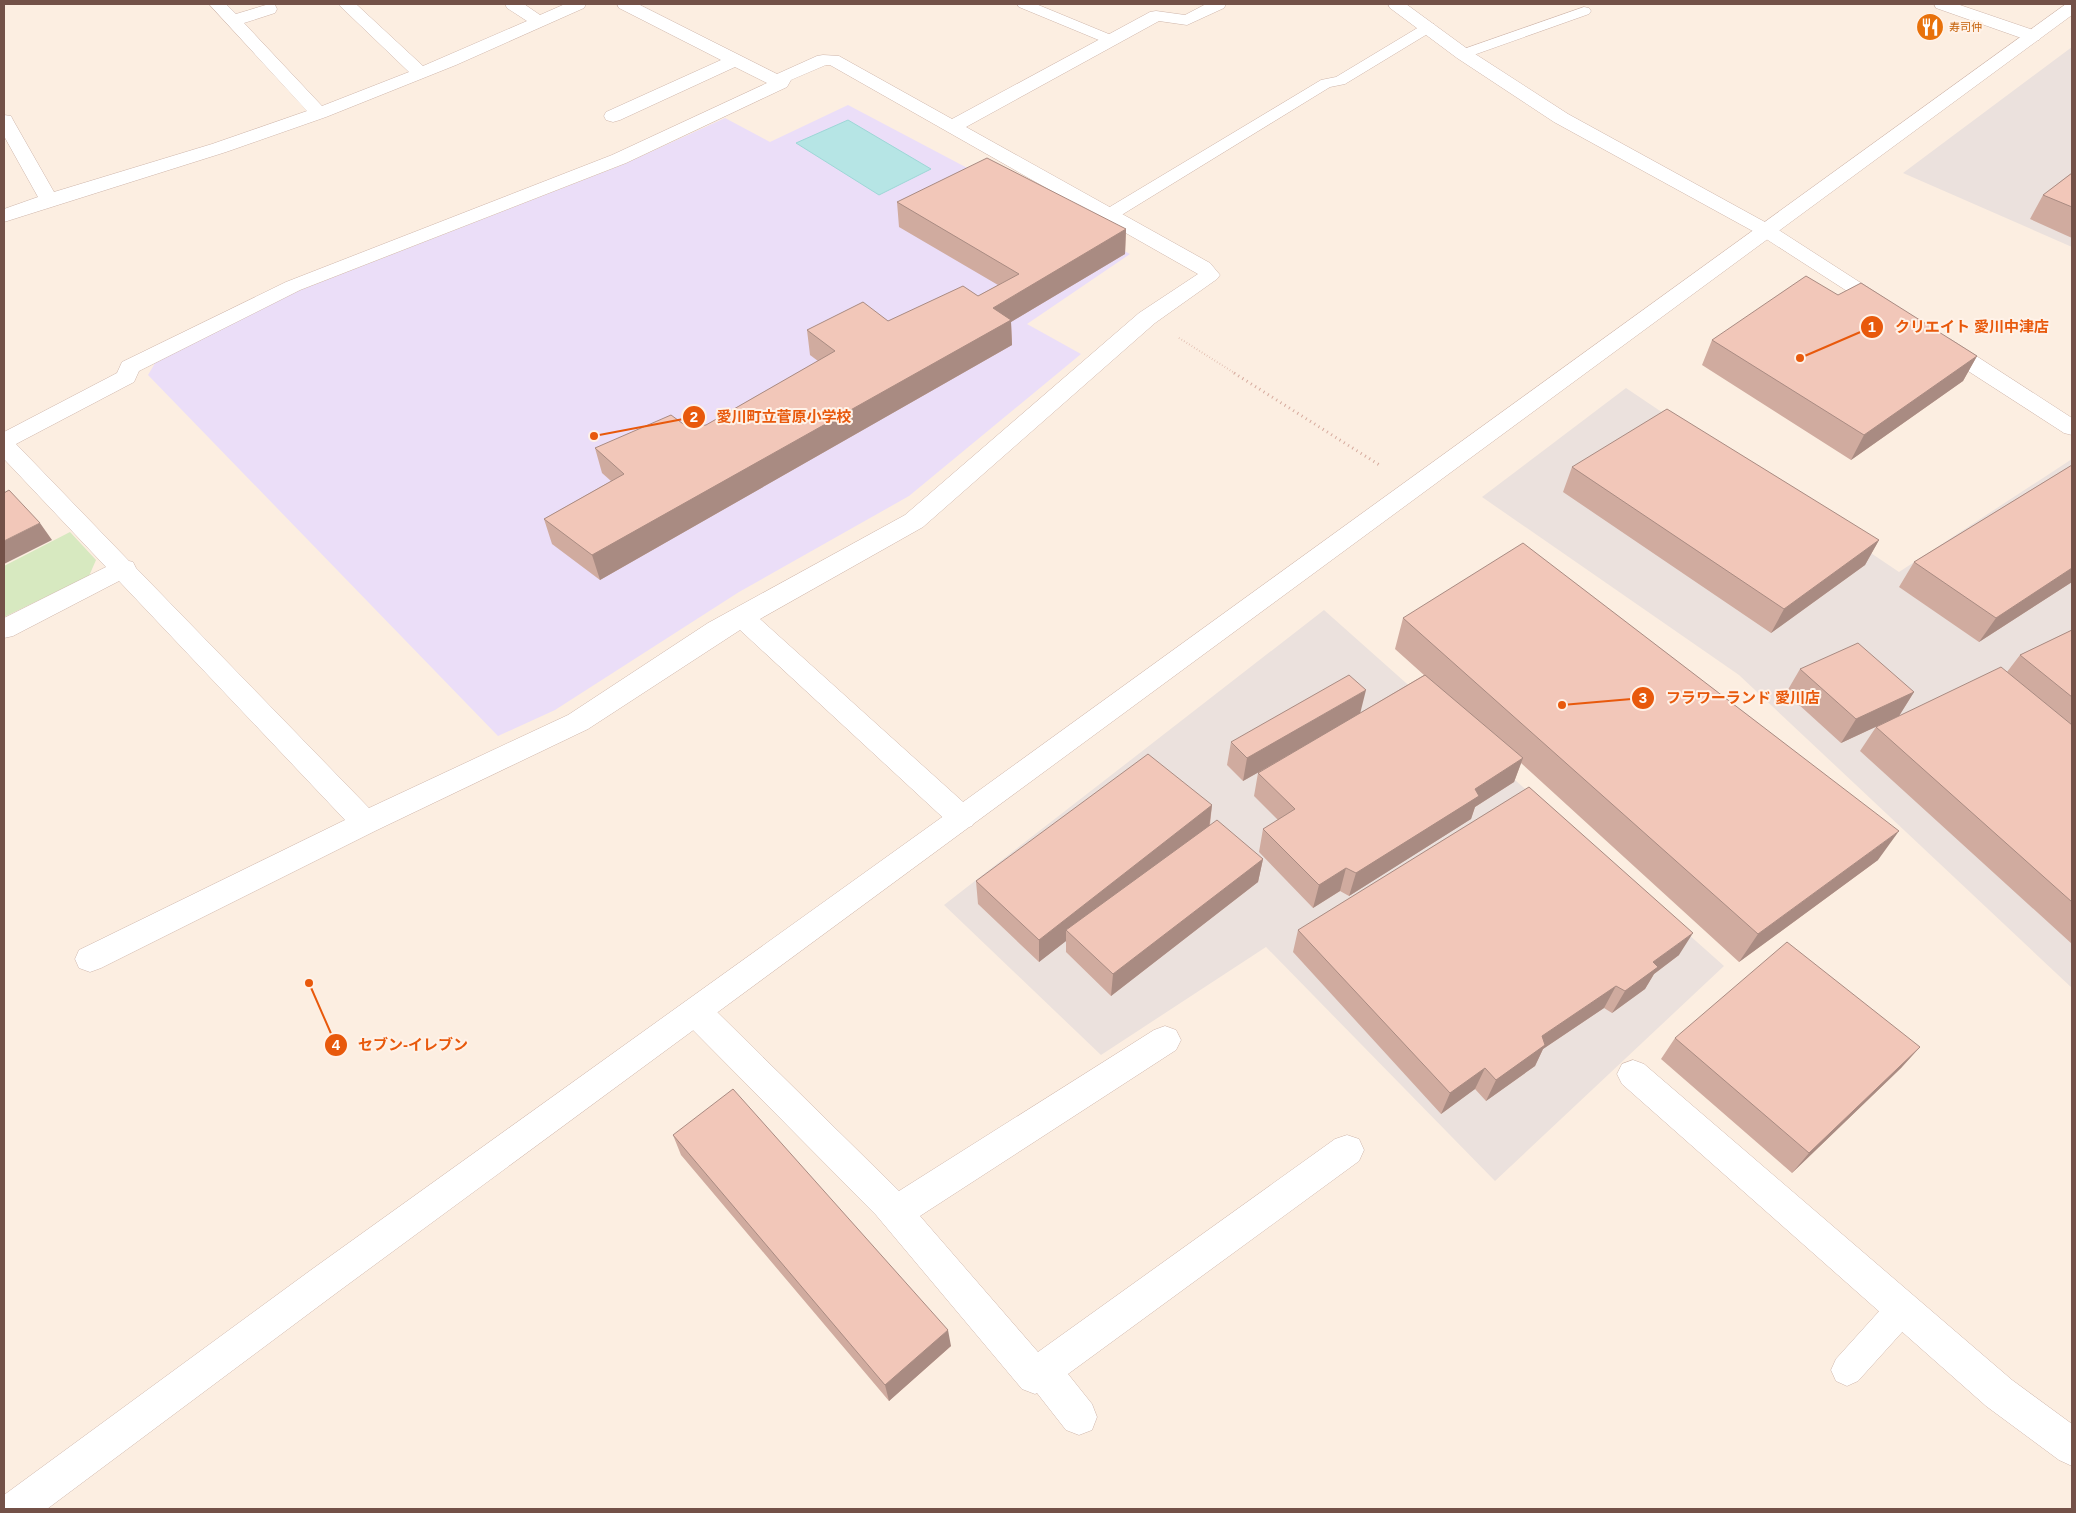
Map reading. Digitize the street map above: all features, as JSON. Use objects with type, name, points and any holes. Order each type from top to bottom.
[{"type":"street","points":[[217,4],[319,113]]},
{"type":"street","points":[[346,4],[420,73]]},
{"type":"street","points":[[513,4],[539,22]]},
{"type":"street","points":[[4,216],[319,113],[393,85],[525,30],[578,4]]},
{"type":"street","points":[[625,4],[781,83]]},
{"type":"street","points":[[952,127],[1156,16],[1187,20],[1218,4]]},
{"type":"street","points":[[1396,4],[1463,54],[1561,118],[1767,231],[1900,317]]},
{"type":"street","points":[[1942,4],[2033,36]]},
{"type":"street","points":[[16,1509],[323,1282],[2072,8]]},
{"type":"street","points":[[233,20],[269,9]]},
{"type":"street","points":[[613,116],[735,60]]},
{"type":"street","points":[[4,441],[126,377],[130,366],[293,286],[619,159],[781,83],[784,77],[823,60],[833,60],[1203,267],[1210,276],[1147,318],[914,521],[717,630],[578,722],[365,823],[90,959]]},
{"type":"street","points":[[4,120],[49,200]]},
{"type":"street","points":[[1925,333],[2072,428]]},
{"type":"street","points":[[4,445],[124,568],[365,823]]},
{"type":"street","points":[[4,629],[124,568]]},
{"type":"street","points":[[742,617],[962,818]]},
{"type":"street","points":[[696,1012],[896,1212],[1035,1376],[1347,1150]]},
{"type":"street","points":[[896,1212],[1165,1040]]},
{"type":"street","points":[[1633,1074],[1999,1393],[2072,1447]]},
{"type":"street","points":[[1042,1370],[1079,1418]]},
{"type":"lane","points":[[1024,4],[1111,40]]},
{"type":"lane","points":[[1463,54],[1584,11]]},
{"type":"lane","points":[[1109,215],[1326,84],[1340,81],[1429,27]]},
{"type":"lane","points":[[1847,1370],[1902,1309]]},
{"type":"path","points":[[1147,318],[1415,488]]},
{"type":"shaded area","points":[[2072,47],[2072,247],[1903,173]]},
{"type":"shaded area","points":[[848,105],[1130,254],[1027,324],[1081,354],[909,496],[739,592],[555,710],[498,736],[148,375],[158,358],[280,298],[622,165],[725,118],[770,142]]},
{"type":"shaded area","points":[[1626,388],[1899,572],[2072,459],[2072,988],[1739,675],[1482,497]]},
{"type":"shaded area","points":[[1324,610],[1724,966],[1495,1181],[1266,947],[1101,1055],[944,905]]},
{"type":"green space","points":[[70,532],[96,560],[89,576],[4,617],[4,566]]},
{"type":"water","points":[[848,120],[931,169],[879,195],[796,143]]},
{"type":"building","points":[[987,158],[1126,229],[993,308],[1011,320],[592,555],[544,519],[624,474],[595,448],[671,415],[686,426],[706,425],[835,351],[807,330],[863,302],[888,321],[963,286],[978,296],[1019,274],[897,202]]},
{"type":"building","points":[[2072,173],[2072,207],[2043,195]]},
{"type":"building","points":[[1806,276],[1838,295],[1861,283],[1977,356],[1864,435],[1712,340]]},
{"type":"building","points":[[1667,409],[1879,540],[1784,609],[1572,467]]},
{"type":"building","points":[[2072,465],[2072,568],[1996,618],[1914,562]]},
{"type":"building","points":[[9,490],[40,523],[4,541],[4,493]]},
{"type":"building","points":[[1523,543],[1899,831],[1758,934],[1403,618]]},
{"type":"building","points":[[2072,630],[2072,697],[2020,655]]},
{"type":"building","points":[[1858,643],[1914,692],[1856,719],[1800,669]]},
{"type":"building","points":[[2001,667],[2072,725],[2072,902],[1876,727]]},
{"type":"building","points":[[1349,675],[1366,690],[1247,758],[1231,742]]},
{"type":"building","points":[[1425,675],[1523,758],[1475,789],[1479,796],[1356,873],[1346,868],[1319,885],[1263,829],[1295,809],[1258,773]]},
{"type":"building","points":[[1148,754],[1212,805],[1039,940],[976,881]]},
{"type":"building","points":[[1529,787],[1693,933],[1653,962],[1658,967],[1625,991],[1616,986],[1542,1036],[1545,1045],[1496,1080],[1485,1068],[1450,1093],[1298,930]]},
{"type":"building","points":[[1217,820],[1263,859],[1113,974],[1066,930]]},
{"type":"building","points":[[1787,942],[1920,1047],[1809,1153],[1675,1038]]},
{"type":"building","points":[[733,1089],[948,1330],[885,1385],[673,1135]]},
{"type":"place","name":"寿司仲","points":[[1930,27]]},
{"type":"place","name":"クリエイト 愛川中津店","points":[[1800,358]]},
{"type":"place","name":"愛川町立菅原小学校","points":[[594,436]]},
{"type":"place","name":"フラワーランド 愛川店","points":[[1562,705]]},
{"type":"place","name":"セブン-イレブン","points":[[309,983]]}]
